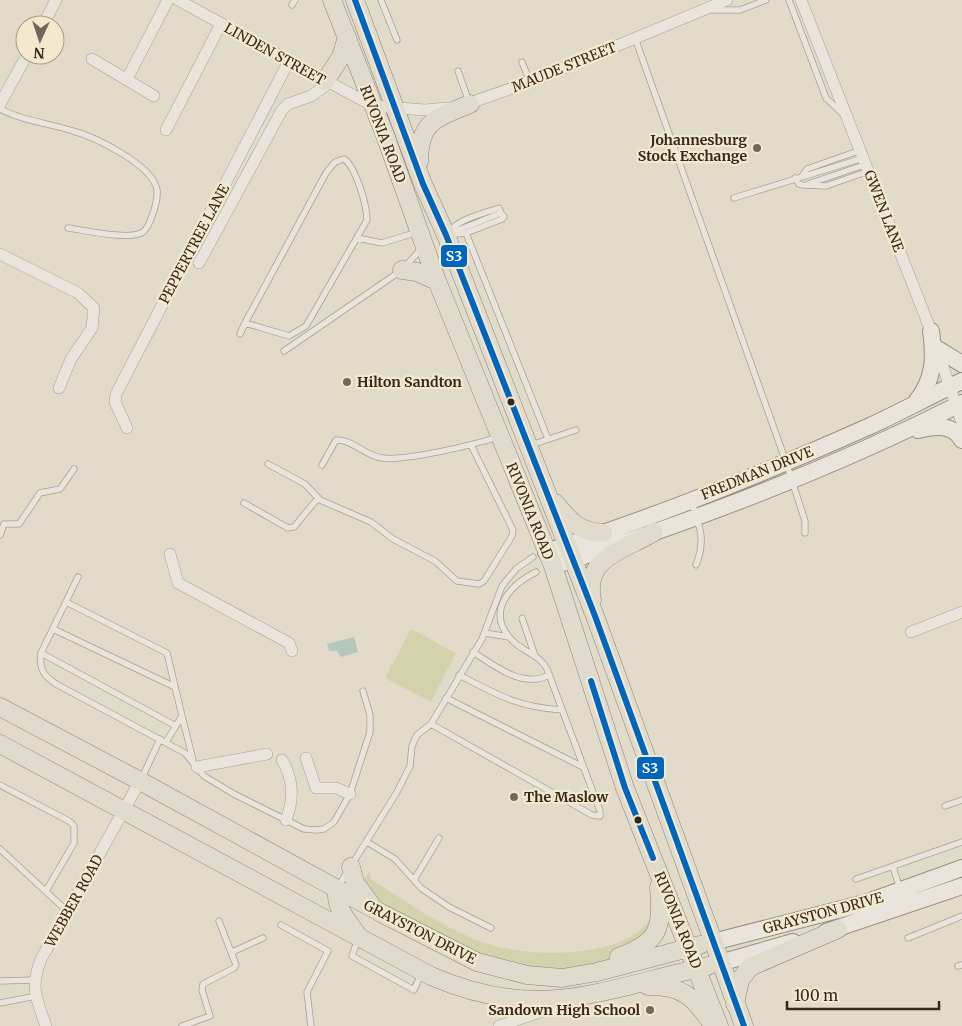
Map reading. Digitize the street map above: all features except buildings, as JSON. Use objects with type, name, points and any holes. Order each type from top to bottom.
[{"type":"main road","name":"RIVONIA ROAD","points":[[332,0],[437,281],[500,436],[542,562],[657,868],[719,1026]]},
{"type":"main road","name":"RIVONIA ROAD","points":[[355,0],[423,184],[446,234],[492,357],[529,445],[595,616],[744,1026]]},
{"type":"main road","points":[[327,82],[341,57],[347,37]]},
{"type":"main road","points":[[423,184],[419,154],[425,129],[437,118],[470,104]]},
{"type":"main road","points":[[402,270],[417,272],[437,281]]},
{"type":"main road","points":[[470,366],[492,357]]},
{"type":"main road","points":[[547,493],[578,527],[588,532],[603,533]]},
{"type":"main road","points":[[595,616],[591,596],[591,582],[600,563],[615,552],[654,532]]},
{"type":"main road","name":"GRAYSTON DRIVE","points":[[0,707],[381,913],[477,962],[527,975],[562,978],[597,972],[713,942]]},
{"type":"main road","name":"GRAYSTON DRIVE","points":[[0,744],[422,971],[459,988],[505,999],[544,1002],[582,997],[720,963]]},
{"type":"main road","points":[[351,867],[356,885],[381,913]]},
{"type":"main road","points":[[562,978],[637,950],[651,939],[658,928],[660,916],[657,868]]},
{"type":"main road","points":[[337,889],[336,898],[340,908],[359,937]]},
{"type":"main road","points":[[735,1004],[740,980],[750,967],[838,929]]},
{"type":"main road","points":[[619,987],[651,985],[676,988],[686,993],[693,1000],[714,1026]]},
{"type":"street","points":[[48,15],[56,0]]},
{"type":"street","points":[[127,79],[168,0]]},
{"type":"street","name":"LINDEN STREET","points":[[178,0],[373,106]]},
{"type":"street","name":"MAUDE STREET","points":[[373,106],[432,110],[470,104],[530,82],[727,0]]},
{"type":"street","name":"GWEN LANE","points":[[801,0],[936,348],[955,384],[962,423]]},
{"type":"street","points":[[166,130],[221,24]]},
{"type":"street","points":[[92,59],[154,96]]},
{"type":"street","name":"PEPPERTREE LANE","points":[[127,428],[115,402],[116,394],[289,61]]},
{"type":"street","points":[[0,103],[21,65]]},
{"type":"street","points":[[199,263],[282,110],[288,104],[307,97],[327,82]]},
{"type":"street","points":[[0,254],[78,293],[94,308],[92,328],[71,359],[60,388]]},
{"type":"street","points":[[908,408],[923,394],[931,378],[934,350],[931,331]]},
{"type":"street","points":[[936,348],[962,364]]},
{"type":"street","name":"FREDMAN DRIVE","points":[[570,552],[603,533],[786,462],[908,408],[955,384]]},
{"type":"street","name":"FREDMAN DRIVE","points":[[542,562],[570,552],[654,532],[697,518],[959,405]]},
{"type":"street","points":[[879,441],[931,426],[953,429],[962,440]]},
{"type":"street","points":[[170,554],[178,583],[207,600],[245,615],[289,642]]},
{"type":"street","points":[[199,586],[207,600]]},
{"type":"street","points":[[911,632],[962,612]]},
{"type":"street","points":[[195,764],[268,754]]},
{"type":"street","points":[[306,758],[316,788],[336,788],[350,794]]},
{"type":"street","points":[[282,760],[292,787],[292,803],[286,820]]},
{"type":"street","name":"WEBBER ROAD","points":[[46,1026],[36,996],[35,980],[41,959],[140,781]]},
{"type":"street","name":"GRAYSTON DRIVE","points":[[713,942],[844,909],[962,868]]},
{"type":"street","name":"GRAYSTON DRIVE","points":[[720,963],[838,929],[962,886]]},
{"type":"street","points":[[500,1026],[582,997]]},
{"type":"lane","points":[[381,0],[397,40]]},
{"type":"lane","points":[[702,10],[740,10],[766,0]]},
{"type":"lane","points":[[789,0],[826,98],[847,118]]},
{"type":"lane","points":[[635,38],[786,462],[805,521],[805,533]]},
{"type":"lane","points":[[522,62],[530,82]]},
{"type":"lane","points":[[458,71],[470,104]]},
{"type":"lane","points":[[0,103],[15,117],[74,131],[140,165],[152,177],[157,190],[155,210],[149,224],[141,233],[129,236],[68,228]]},
{"type":"lane","points":[[240,334],[326,173],[331,166],[342,159],[351,165],[366,212],[366,223],[321,303],[306,326],[293,335],[280,335],[246,323]]},
{"type":"lane","points":[[798,177],[799,184],[808,184],[865,161]]},
{"type":"lane","points":[[734,198],[798,177],[808,169],[865,161]]},
{"type":"lane","points":[[501,212],[504,217],[466,233],[446,234],[501,212]]},
{"type":"lane","points":[[466,233],[548,439]]},
{"type":"lane","points":[[357,238],[382,243],[422,239]]},
{"type":"lane","points":[[284,351],[402,270],[422,239]]},
{"type":"lane","points":[[529,445],[576,430]]},
{"type":"lane","points":[[322,464],[336,440],[343,440],[380,458],[411,456],[471,445],[500,436]]},
{"type":"lane","points":[[268,464],[305,484],[318,498],[329,506],[371,522],[393,539],[435,561],[457,581],[479,584],[484,581],[512,536],[513,530],[471,445]]},
{"type":"lane","points":[[0,534],[4,524],[19,524],[40,493],[60,489],[74,469]]},
{"type":"lane","points":[[244,503],[288,528],[294,528],[318,498]]},
{"type":"lane","points":[[690,499],[697,518],[702,546],[696,565]]},
{"type":"lane","points":[[337,889],[392,801],[410,766],[412,746],[417,735],[431,724],[485,633],[502,586],[516,569],[542,562]]},
{"type":"lane","points":[[508,637],[501,622],[501,610],[505,597],[516,584],[542,562]]},
{"type":"lane","points":[[78,577],[41,653],[40,665],[43,673],[56,684],[185,752],[204,776],[234,794],[304,829],[324,829],[339,816],[350,794],[370,732],[370,715],[363,691]]},
{"type":"lane","points":[[66,602],[167,652],[195,764]]},
{"type":"lane","points":[[522,618],[535,656]]},
{"type":"lane","points":[[53,629],[175,687]]},
{"type":"lane","points":[[431,724],[592,815],[600,816],[600,811],[545,665],[508,637],[485,633]]},
{"type":"lane","points":[[473,652],[520,678],[533,681],[549,675]]},
{"type":"lane","points":[[41,653],[176,726]]},
{"type":"lane","points":[[459,675],[514,702],[529,707],[562,710]]},
{"type":"lane","points":[[446,698],[583,767]]},
{"type":"lane","points":[[166,742],[182,716]]},
{"type":"lane","points":[[140,781],[160,739]]},
{"type":"lane","points":[[0,785],[69,820],[74,826],[74,843],[46,891]]},
{"type":"lane","points":[[945,806],[962,800]]},
{"type":"lane","points":[[414,880],[439,838]]},
{"type":"lane","points":[[367,842],[396,859],[414,880],[448,907],[491,928]]},
{"type":"lane","points":[[856,879],[962,842]]},
{"type":"lane","points":[[0,849],[68,912]]},
{"type":"lane","points":[[893,867],[900,891]]},
{"type":"lane","points":[[908,938],[962,916]]},
{"type":"lane","points":[[182,1026],[210,1016],[202,984],[234,968],[236,962],[220,921]]},
{"type":"lane","points":[[281,925],[328,951],[307,992],[312,1021],[311,1026]]},
{"type":"lane","points":[[359,937],[352,956],[414,990],[422,971]]},
{"type":"lane","points":[[232,952],[263,938]]},
{"type":"lane","points":[[0,981],[35,980]]},
{"type":"lane","points":[[0,1003],[36,996]]},
{"type":"green space","points":[[411,629],[456,653],[431,702],[385,678]]},
{"type":"green space","points":[[369,871],[371,879],[446,926],[478,940],[512,950],[556,953],[602,948],[623,941],[639,931],[651,917],[653,905],[651,883],[659,882],[662,903],[637,952],[561,976],[529,974],[352,901]]},
{"type":"shaded area","points":[[354,637],[358,652],[341,657],[337,651],[329,651],[327,644]]},
{"type":"transit line","name":"S3","points":[[355,0],[423,184],[446,235],[595,616],[744,1026]]},
{"type":"transit line","name":"S3","points":[[591,681],[625,788],[653,858]]},
{"type":"place","name":"Johannesburg Stock Exchange","points":[[757,148]]},
{"type":"place","name":"Hilton Sandton","points":[[347,382]]},
{"type":"place","name":"The Maslow","points":[[514,797]]},
{"type":"place","name":"Sandown High School","points":[[650,1010]]}]
